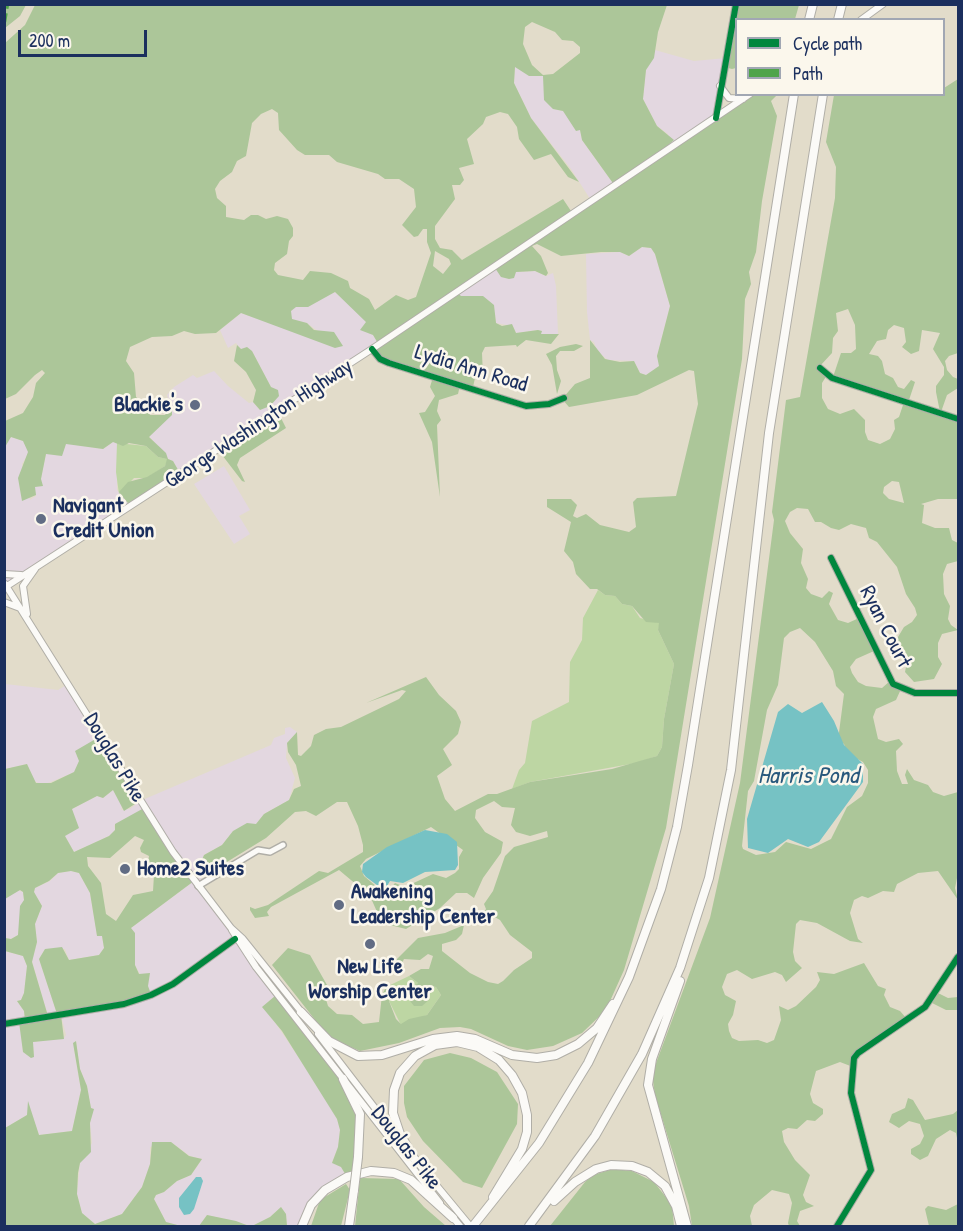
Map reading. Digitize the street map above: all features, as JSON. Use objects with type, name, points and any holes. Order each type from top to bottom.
[{"type":"highway","points":[[472,1227],[520,1169],[565,1104],[600,1042],[629,978],[659,896],[683,796],[794,96]]},
{"type":"highway","points":[[687,1227],[681,1198],[651,1102],[648,1080],[652,1059],[687,962],[719,839],[731,770],[771,423],[823,96]]},
{"type":"highway","points":[[530,1227],[586,1150],[634,1068],[674,982],[701,908]]},
{"type":"highway","points":[[301,1012],[329,1041],[358,1056],[382,1055],[433,1039],[457,1036],[475,1039],[512,1055],[543,1057],[568,1050],[588,1036],[604,1018],[629,978]]},
{"type":"highway","points":[[415,1160],[397,1129],[393,1113],[394,1090],[403,1068],[420,1052],[446,1043],[467,1044],[494,1057],[508,1070],[519,1088],[526,1110],[527,1132],[519,1155],[472,1227]]},
{"type":"highway","points":[[343,1079],[360,1114],[358,1157],[349,1227]]},
{"type":"highway","points":[[530,1227],[580,1178],[601,1168],[616,1165],[643,1170],[662,1182],[674,1200],[681,1227]]},
{"type":"highway","points":[[302,1227],[311,1205],[329,1187],[351,1175],[376,1171],[394,1173],[411,1180],[455,1217]]},
{"type":"main road","points":[[864,18],[883,4]]},
{"type":"main road","points":[[720,86],[729,98],[747,97]]},
{"type":"main road","name":"George Washington Highway","points":[[5,586],[372,349],[747,97]]},
{"type":"main road","points":[[4,574],[16,576],[35,568]]},
{"type":"main road","points":[[30,622],[23,589],[35,568]]},
{"type":"main road","name":"Douglas Pike","points":[[5,586],[30,622],[159,831],[198,886],[301,1012],[415,1160],[460,1227]]},
{"type":"main road","points":[[4,602],[21,609]]},
{"type":"main road","name":"Douglas Pike","points":[[231,928],[235,939],[343,1079],[455,1217],[472,1227]]},
{"type":"street","points":[[716,118],[736,4]]},
{"type":"street","name":"Lydia Ann Road","points":[[372,349],[380,358],[389,363],[526,406],[542,406],[564,398]]},
{"type":"street","points":[[820,368],[832,378],[958,419]]},
{"type":"street","name":"Ryan Court","points":[[831,558],[893,684],[915,693],[958,693]]},
{"type":"street","points":[[198,886],[258,850],[270,852],[283,845]]},
{"type":"street","points":[[4,1024],[124,1004],[151,995],[173,984],[235,939]]},
{"type":"street","points":[[837,1227],[871,1170],[870,1156],[851,1093],[854,1058],[925,1007],[958,957]]},
{"type":"shaded area","points":[[655,50],[694,61],[726,58],[716,117],[664,153],[668,134],[657,126],[643,99],[646,70]]},
{"type":"shaded area","points":[[515,66],[530,76],[543,76],[553,109],[563,111],[580,130],[582,140],[615,186],[592,202],[571,169],[531,118],[514,83]]},
{"type":"shaded area","points":[[642,247],[651,248],[655,254],[670,306],[657,356],[660,366],[646,375],[640,373],[634,361],[608,360],[598,352],[594,342],[590,340],[587,312],[586,254],[620,252],[629,256]]},
{"type":"shaded area","points":[[495,268],[516,272],[535,271],[546,276],[553,273],[556,286],[558,334],[540,334],[538,330],[516,333],[513,326],[496,323],[495,314],[483,297],[460,296],[458,293]]},
{"type":"shaded area","points":[[335,292],[362,315],[379,345],[181,475],[173,461],[168,459],[149,436],[172,411],[167,395],[174,387],[193,375],[197,378],[214,371],[228,386],[249,403],[253,402],[260,410],[271,387],[252,351],[241,349],[236,343],[228,348],[220,330],[241,313],[333,345],[334,332],[319,332],[307,323],[297,322],[291,319],[291,311],[295,307]]},
{"type":"shaded area","points":[[11,437],[23,441],[29,452],[22,464],[30,500],[36,496],[34,487],[41,479],[46,454],[66,443],[103,449],[113,442],[117,443],[117,490],[131,507],[8,588],[4,583],[4,447]]},
{"type":"shaded area","points":[[224,466],[250,510],[239,516],[250,534],[234,544],[194,484]]},
{"type":"shaded area","points":[[5,684],[58,690],[68,684],[100,735],[79,761],[75,772],[43,785],[34,781],[27,764],[5,769],[7,760],[4,758]]},
{"type":"shaded area","points":[[290,727],[297,732],[287,743],[286,758],[295,778],[289,800],[264,814],[256,824],[233,831],[222,845],[204,855],[199,872],[204,876],[197,883],[276,995],[266,1004],[270,1015],[324,1095],[337,1119],[340,1130],[338,1147],[332,1162],[341,1167],[347,1177],[325,1189],[302,1226],[287,1226],[286,1214],[281,1207],[270,1217],[252,1226],[207,1215],[199,1226],[181,1226],[166,1222],[154,1199],[156,1195],[164,1192],[177,1181],[191,1175],[202,1159],[190,1156],[171,1142],[150,1147],[150,1164],[142,1187],[122,1214],[95,1224],[82,1213],[77,1194],[80,1163],[92,1143],[90,1123],[93,1109],[80,1069],[76,1041],[74,1049],[81,1090],[72,1131],[39,1135],[29,1107],[27,1115],[5,1128],[4,951],[23,956],[27,966],[24,993],[21,1000],[17,1001],[24,1011],[25,1020],[20,1022],[23,1052],[34,1057],[33,1042],[64,1038],[66,1035],[61,1015],[151,994],[135,965],[135,945],[131,928],[194,881],[172,850],[114,825],[115,830],[109,836],[74,852],[65,836],[72,809],[97,796],[103,798],[113,790],[122,805],[121,810],[130,809],[140,801],[271,745],[274,738],[285,734],[285,728]]},
{"type":"shaded area","points":[[71,871],[79,873],[90,893],[97,935],[102,936],[104,948],[99,955],[69,960],[65,949],[45,949],[39,959],[57,1014],[48,1016],[32,961],[37,942],[35,924],[42,906],[34,892],[35,888],[50,881],[58,873]]},
{"type":"shaded area","points":[[16,890],[23,892],[24,901],[18,935],[11,939],[5,938],[5,899]]},
{"type":"green space","points":[[5,4],[26,5],[20,16],[5,28]]},
{"type":"green space","points":[[35,5],[667,5],[658,32],[654,58],[646,70],[643,99],[657,126],[674,140],[666,147],[664,153],[750,96],[776,96],[771,101],[777,116],[762,201],[756,252],[749,272],[751,284],[745,299],[742,359],[666,828],[624,970],[606,1010],[582,1033],[553,1046],[527,1050],[508,1046],[471,1029],[440,1028],[399,1043],[360,1051],[334,1040],[323,1030],[272,965],[288,948],[310,955],[327,985],[324,993],[328,1006],[337,1014],[352,1015],[363,1024],[379,1022],[382,995],[386,987],[392,988],[389,1001],[396,1019],[401,1024],[409,1019],[427,1015],[441,995],[436,987],[426,985],[424,990],[430,999],[422,1006],[414,1006],[407,997],[407,992],[418,983],[409,976],[421,969],[429,969],[433,956],[428,954],[420,960],[404,959],[399,969],[393,964],[418,938],[445,933],[464,925],[462,934],[456,940],[442,944],[442,951],[470,973],[488,982],[498,984],[503,981],[532,958],[532,952],[510,935],[500,920],[491,915],[482,916],[486,909],[484,904],[493,891],[505,856],[514,847],[548,837],[547,831],[530,836],[516,832],[511,825],[515,808],[502,807],[494,801],[476,810],[475,818],[485,832],[503,842],[501,853],[483,878],[474,898],[467,893],[456,893],[440,908],[406,929],[382,923],[370,896],[339,870],[271,907],[267,912],[269,916],[255,918],[250,910],[250,907],[255,909],[268,905],[319,871],[328,873],[363,852],[358,826],[347,802],[337,802],[316,816],[306,811],[295,812],[266,838],[204,876],[199,872],[199,867],[204,855],[222,845],[233,831],[247,823],[256,824],[264,814],[289,800],[294,789],[301,786],[296,765],[288,752],[287,743],[297,732],[298,755],[301,756],[311,746],[314,735],[326,729],[341,727],[399,699],[406,691],[402,690],[366,703],[426,677],[439,695],[456,711],[461,722],[458,734],[443,749],[452,765],[437,776],[445,799],[455,811],[488,794],[497,794],[530,782],[612,769],[657,756],[662,747],[664,719],[674,664],[658,630],[659,623],[646,622],[632,606],[622,604],[615,596],[605,595],[597,589],[590,589],[576,574],[573,562],[564,551],[571,522],[547,507],[547,499],[571,499],[577,505],[573,516],[577,518],[586,514],[600,525],[629,532],[636,527],[633,502],[637,498],[676,496],[698,404],[694,371],[689,370],[637,395],[569,407],[562,399],[575,384],[590,378],[590,340],[605,359],[620,362],[634,361],[640,373],[646,375],[659,366],[657,356],[670,306],[655,254],[651,248],[642,247],[629,256],[620,252],[601,252],[561,256],[537,244],[532,246],[541,256],[548,273],[546,276],[535,271],[516,272],[514,278],[509,279],[501,277],[495,268],[458,293],[461,296],[483,296],[494,305],[496,323],[502,326],[512,324],[516,333],[538,330],[542,331],[541,334],[559,334],[551,344],[526,340],[517,347],[516,345],[485,347],[482,353],[483,377],[475,378],[473,387],[460,385],[458,394],[439,400],[437,411],[441,420],[437,425],[440,497],[432,442],[419,413],[425,412],[435,396],[430,387],[433,377],[380,361],[370,353],[379,345],[373,335],[360,330],[366,322],[335,292],[308,307],[296,307],[291,311],[292,319],[307,323],[314,330],[334,332],[343,346],[335,348],[241,313],[216,333],[195,334],[184,331],[172,336],[152,337],[130,347],[126,361],[134,373],[136,397],[143,403],[150,415],[165,415],[169,410],[172,411],[172,415],[149,437],[166,453],[168,459],[173,461],[181,475],[131,507],[119,492],[128,482],[147,477],[165,466],[167,459],[158,457],[146,446],[129,443],[123,446],[113,442],[103,449],[66,444],[62,456],[46,454],[41,479],[43,486],[35,487],[36,495],[22,501],[18,478],[28,452],[23,441],[11,437],[5,447],[5,421],[23,413],[33,397],[36,383],[45,373],[42,370],[16,394],[5,399],[5,43],[25,25]],"holes":[[[532,22],[555,32],[562,40],[573,41],[580,47],[580,53],[553,74],[543,75],[532,65],[523,44],[525,27]],[[515,67],[529,76],[543,76],[544,100],[553,109],[563,111],[576,131],[580,130],[582,140],[615,186],[573,214],[563,199],[462,260],[452,250],[440,248],[435,239],[435,226],[455,199],[452,185],[460,185],[464,180],[459,168],[474,164],[467,139],[483,124],[486,117],[500,112],[508,114],[517,127],[519,139],[534,160],[551,154],[568,177],[579,182],[531,118],[514,83]],[[272,109],[278,113],[279,130],[297,150],[305,155],[329,155],[337,162],[378,174],[385,179],[399,179],[414,189],[416,207],[402,225],[414,237],[418,236],[423,229],[427,229],[427,242],[431,253],[416,297],[408,300],[396,295],[375,310],[369,299],[350,288],[348,281],[331,273],[310,271],[303,280],[278,275],[274,270],[275,263],[287,254],[289,241],[293,236],[293,228],[288,219],[277,216],[266,219],[258,215],[251,215],[244,220],[226,217],[226,206],[217,198],[215,189],[220,181],[232,172],[237,161],[246,156],[252,123],[261,114]],[[435,251],[449,259],[451,264],[443,274],[433,266]],[[431,827],[463,850],[459,857],[459,869],[446,878],[433,874],[405,887],[395,883],[390,889],[377,887],[364,876],[360,866],[366,859]]]},
{"type":"green space","points":[[736,5],[799,5],[795,18],[735,18],[735,68],[724,67]]},
{"type":"green space","points":[[958,79],[958,353],[949,356],[945,361],[947,370],[958,379],[958,388],[947,395],[941,412],[958,418],[958,499],[938,499],[921,504],[924,505],[922,523],[935,528],[949,528],[952,540],[958,543],[958,561],[947,564],[943,574],[944,594],[950,606],[948,619],[951,625],[958,630],[942,634],[938,643],[938,657],[942,664],[934,679],[914,682],[905,672],[908,657],[886,643],[898,637],[904,627],[917,615],[906,594],[897,567],[877,542],[869,538],[866,528],[851,524],[839,530],[831,528],[821,522],[815,522],[808,509],[797,508],[790,512],[785,521],[790,533],[803,549],[801,563],[808,579],[806,588],[811,594],[822,598],[829,591],[833,593],[829,604],[838,620],[848,623],[859,618],[874,651],[856,659],[850,667],[858,682],[866,686],[882,688],[890,681],[901,689],[896,700],[876,709],[873,717],[878,739],[886,742],[899,739],[903,744],[896,751],[897,771],[902,784],[908,784],[905,775],[907,769],[914,780],[928,785],[933,792],[944,796],[958,792],[958,873],[955,888],[958,900],[938,871],[918,873],[897,884],[894,892],[883,891],[868,898],[862,896],[854,900],[850,913],[858,939],[863,943],[850,941],[817,923],[800,920],[796,924],[793,952],[795,961],[802,968],[786,982],[782,975],[775,972],[752,979],[737,970],[727,974],[722,987],[725,995],[736,1001],[728,1024],[729,1031],[732,1038],[739,1041],[758,1040],[767,1043],[774,1040],[781,1020],[779,1006],[788,1010],[796,1006],[816,987],[820,980],[817,972],[834,974],[864,963],[878,986],[886,989],[884,995],[890,1007],[900,1011],[907,1019],[861,1050],[853,1067],[840,1062],[816,1071],[810,1094],[813,1103],[823,1109],[823,1114],[815,1121],[807,1120],[797,1129],[788,1128],[782,1131],[784,1142],[795,1160],[810,1175],[803,1195],[806,1202],[814,1206],[800,1211],[797,1221],[800,1226],[789,1226],[792,1203],[789,1194],[772,1190],[754,1205],[750,1216],[752,1226],[692,1226],[689,1206],[655,1095],[652,1074],[710,918],[740,783],[774,520],[772,512],[786,400],[800,397],[835,198],[836,167],[826,142],[834,96],[945,96],[945,87]],"holes":[[[848,309],[855,325],[856,349],[851,353],[841,353],[833,377],[904,402],[899,417],[894,420],[895,429],[890,439],[880,444],[868,440],[865,420],[854,409],[840,414],[828,409],[822,398],[822,383],[827,375],[820,366],[832,353],[833,338],[838,331],[836,313]],[[894,325],[904,328],[906,342],[902,347],[911,354],[919,351],[922,330],[940,333],[933,349],[944,367],[944,375],[936,386],[940,412],[909,400],[915,382],[911,380],[904,389],[898,387],[893,378],[885,374],[882,361],[878,356],[869,354],[877,341],[886,339],[888,330]],[[892,481],[899,482],[904,503],[889,499],[883,493],[884,487]],[[800,628],[815,642],[833,671],[836,686],[844,694],[838,740],[844,744],[848,754],[863,762],[868,770],[868,783],[862,796],[847,807],[831,839],[811,849],[786,842],[775,852],[756,855],[743,849],[742,846],[748,791],[754,781],[767,710],[778,685],[784,638],[790,632]]]},
{"type":"green space","points":[[576,344],[583,346],[574,351],[560,351],[556,356],[561,381],[557,394],[552,365],[546,354],[560,347]]},
{"type":"green space","points":[[237,345],[241,349],[247,347],[252,351],[271,387],[278,390],[279,396],[270,406],[260,410],[253,402],[256,390],[246,372],[234,361]]},
{"type":"green space","points":[[278,412],[286,428],[240,458],[237,465],[245,482],[242,481],[219,451]]},
{"type":"green space","points":[[117,443],[146,446],[158,457],[168,459],[165,466],[147,478],[134,478],[119,494],[116,472]]},
{"type":"green space","points":[[598,590],[605,595],[615,596],[622,604],[632,606],[640,618],[660,623],[658,630],[674,664],[664,719],[662,747],[657,756],[636,763],[530,782],[512,789],[519,770],[525,763],[532,721],[569,702],[570,662],[582,640],[583,618]]},
{"type":"green space","points":[[99,737],[138,802],[124,811],[113,790],[103,798],[97,796],[72,809],[79,828],[65,836],[74,852],[109,836],[115,830],[115,824],[144,808],[194,881],[131,928],[135,933],[135,965],[139,974],[150,973],[148,986],[151,994],[139,999],[61,1015],[64,1039],[33,1042],[34,1057],[31,1058],[23,1052],[19,1022],[25,1020],[24,1011],[17,1001],[21,1000],[24,993],[27,966],[23,956],[5,951],[5,938],[11,939],[18,935],[20,906],[24,900],[23,892],[20,890],[5,899],[5,769],[27,764],[36,783],[51,783],[74,772],[79,761],[75,751]],"holes":[[[135,836],[144,840],[140,848],[141,852],[149,856],[148,862],[154,875],[153,891],[133,895],[116,921],[106,914],[101,883],[88,866],[87,857],[110,858]],[[71,871],[79,873],[90,893],[97,936],[102,936],[104,948],[99,955],[69,960],[62,947],[45,949],[39,959],[57,1014],[48,1016],[32,962],[37,942],[35,924],[42,906],[34,892],[35,888],[58,873]]]},
{"type":"green space","points":[[409,976],[418,983],[414,987],[424,990],[426,985],[436,987],[441,995],[427,1015],[401,1025],[389,1001],[392,993],[386,987]]},
{"type":"green space","points":[[936,992],[948,998],[958,997],[958,1010],[946,1010],[930,1002]]},
{"type":"green space","points":[[275,996],[349,1091],[358,1111],[355,1174],[347,1177],[341,1167],[332,1163],[338,1147],[340,1130],[337,1119],[282,1031],[262,1007]]},
{"type":"green space","points":[[76,1041],[80,1069],[87,1086],[91,1108],[94,1109],[90,1123],[91,1152],[80,1163],[78,1173],[77,1194],[82,1213],[95,1224],[122,1214],[142,1187],[150,1164],[152,1142],[171,1142],[189,1156],[202,1159],[191,1175],[177,1181],[164,1192],[156,1195],[154,1199],[166,1222],[181,1226],[5,1226],[5,1128],[27,1115],[28,1101],[39,1135],[72,1131],[81,1090],[73,1043]]},
{"type":"green space","points":[[450,1053],[471,1058],[497,1072],[518,1104],[517,1124],[482,1188],[463,1182],[423,1141],[407,1117],[404,1086],[424,1060]]},
{"type":"green space","points":[[908,1098],[913,1100],[925,1120],[953,1114],[958,1110],[958,1143],[956,1133],[950,1130],[936,1139],[928,1156],[920,1160],[911,1154],[911,1149],[920,1144],[924,1136],[920,1124],[909,1121],[899,1128],[889,1122],[892,1114],[905,1108]]},
{"type":"green space","points":[[613,1169],[632,1171],[654,1182],[672,1205],[674,1226],[550,1226],[585,1182],[593,1175]]},
{"type":"green space","points":[[360,1178],[399,1179],[424,1207],[446,1226],[355,1226]]},
{"type":"green space","points":[[346,1184],[350,1190],[341,1226],[311,1226],[320,1200]]},
{"type":"green space","points":[[958,1204],[958,1226],[929,1226],[925,1209],[928,1206],[946,1210]]},
{"type":"green space","points":[[281,1207],[286,1214],[287,1226],[252,1226],[270,1217]]},
{"type":"green space","points":[[207,1215],[236,1221],[249,1226],[199,1226]]},
{"type":"water","name":"Harris Pond","points":[[822,702],[834,721],[844,745],[863,764],[863,782],[819,842],[808,847],[788,839],[768,853],[748,848],[747,819],[778,712],[788,704],[802,713]]},
{"type":"water","points":[[425,830],[447,834],[457,842],[458,865],[455,870],[425,872],[403,883],[390,881],[387,886],[381,888],[362,872],[363,864],[387,847]]},
{"type":"water","points":[[196,1177],[201,1177],[203,1181],[194,1209],[190,1214],[184,1215],[179,1207],[179,1198]]},
{"type":"marked path","points":[[4,22],[7,4]]},
{"type":"cycle path","points":[[716,118],[736,4]]},
{"type":"cycle path","points":[[372,349],[380,359],[389,363],[526,406],[549,404],[564,398]]},
{"type":"cycle path","points":[[820,368],[832,378],[958,419]]},
{"type":"cycle path","points":[[831,558],[893,684],[915,693],[958,693]]},
{"type":"cycle path","points":[[4,1024],[124,1004],[151,995],[173,984],[235,939]]},
{"type":"cycle path","points":[[837,1226],[871,1170],[851,1093],[854,1058],[925,1007],[958,957]]},
{"type":"place","name":"Blackie's","points":[[195,405]]},
{"type":"place","name":"Navigant Credit Union","points":[[41,519]]},
{"type":"place","name":"Home2 Suites","points":[[125,869]]},
{"type":"place","name":"Awakening Leadership Center","points":[[339,905]]},
{"type":"place","name":"New Life Worship Center","points":[[370,944]]}]
